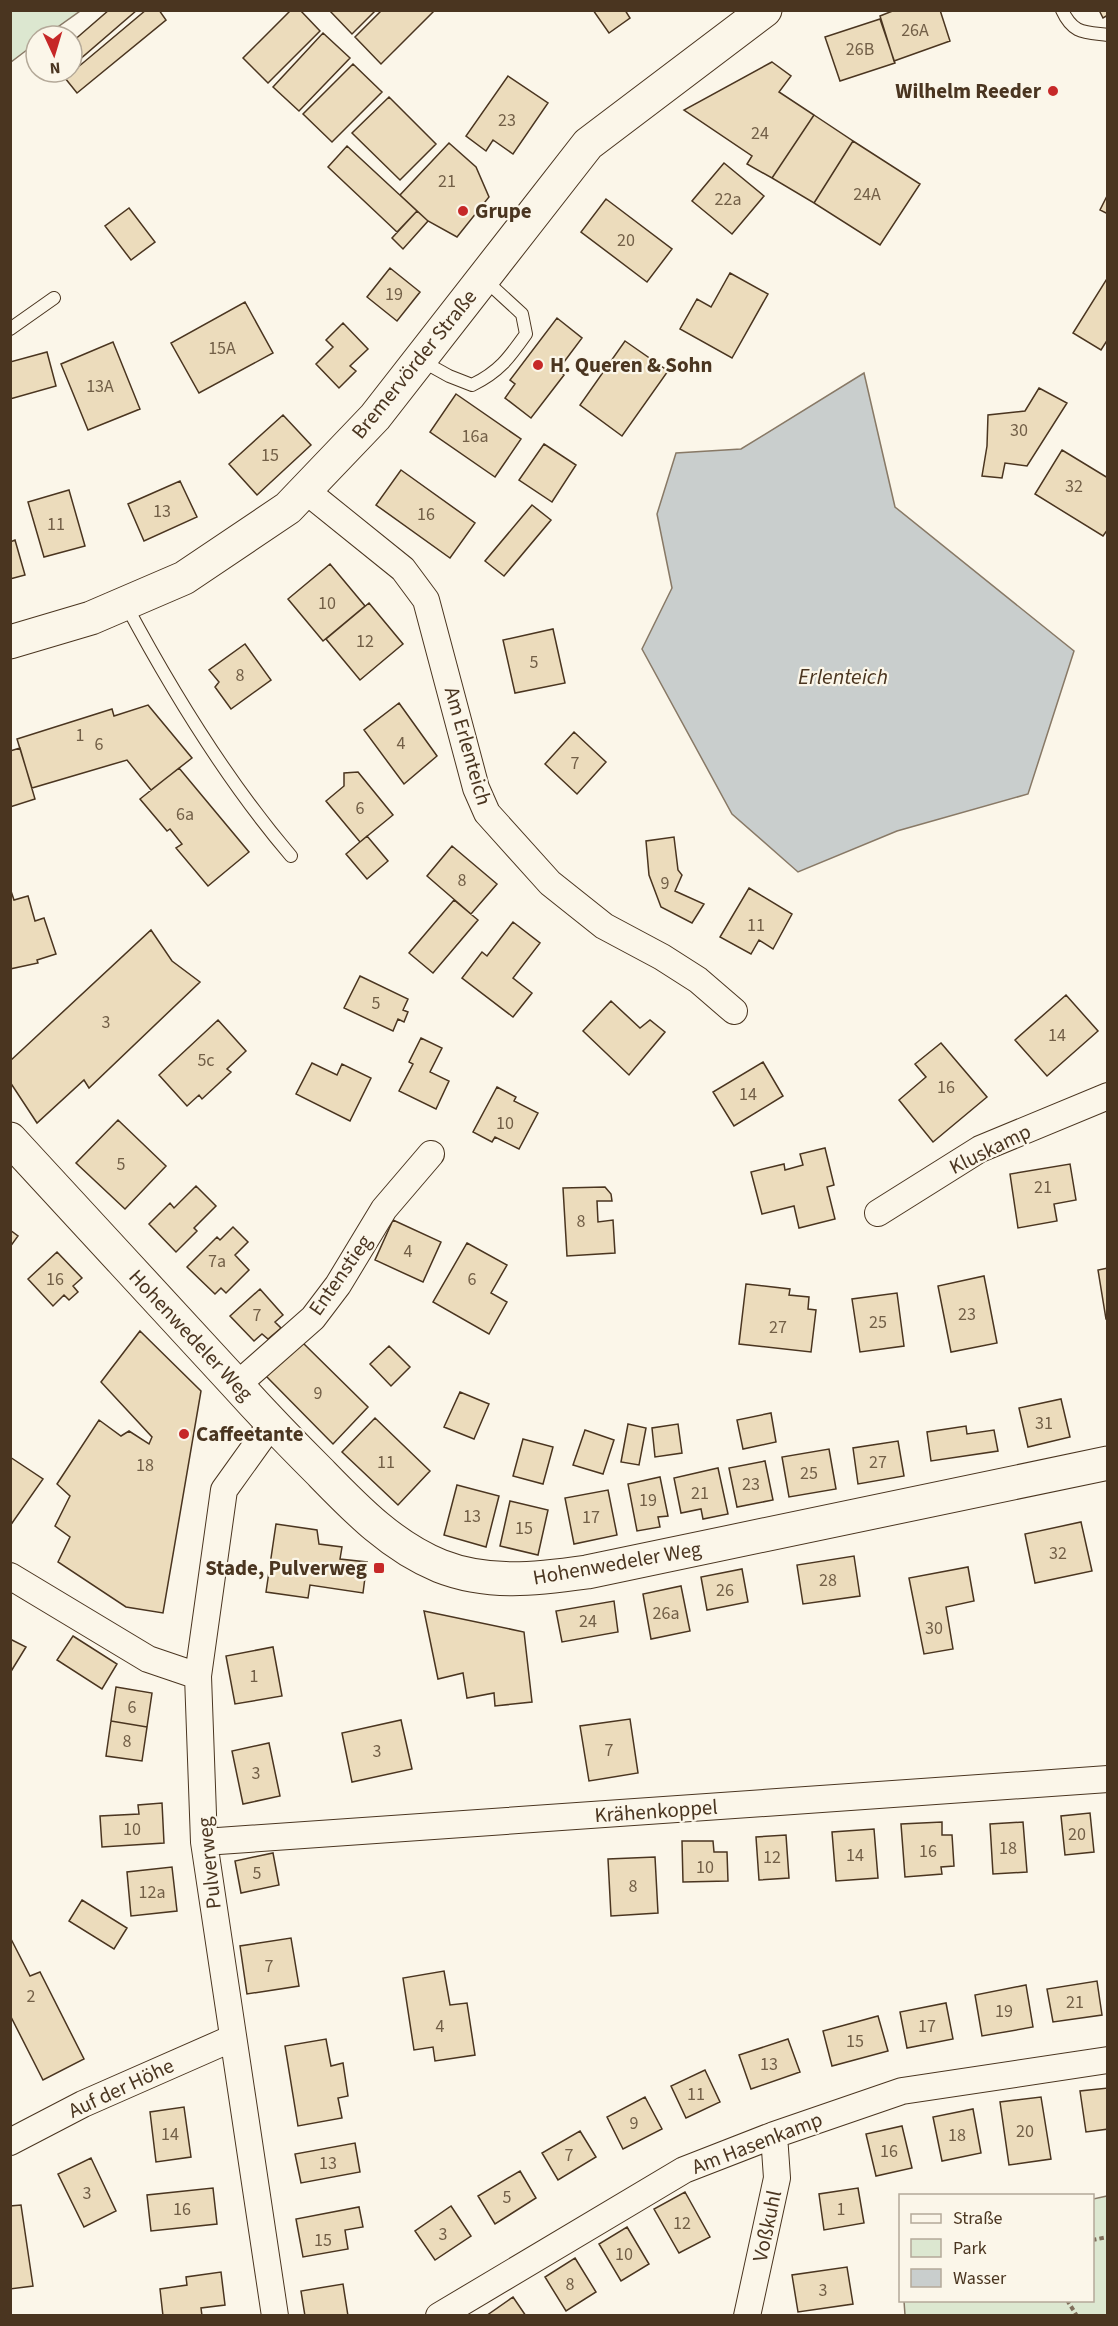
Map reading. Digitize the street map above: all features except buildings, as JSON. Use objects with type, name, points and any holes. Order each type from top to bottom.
[{"type":"street","name":"Bremervörder Straße","points":[[10,642],[91,618],[184,578],[288,508],[375,417],[588,144],[765,10]]},
{"type":"street","name":"Am Erlenteich","points":[[305,490],[403,569],[426,600],[476,788],[487,813],[550,883],[577,905],[604,926],[662,957],[698,980],[734,1011]]},
{"type":"street","name":"Kluskamp","points":[[878,1213],[980,1149],[1107,1096]]},
{"type":"street","name":"Hohenwedeler Weg","points":[[10,1139],[272,1423],[354,1507],[394,1541],[440,1566],[483,1577],[508,1580],[534,1580],[587,1572],[1107,1463]]},
{"type":"street","name":"Entenstieg","points":[[237,1385],[313,1318],[338,1285],[384,1209],[430,1154]]},
{"type":"street","name":"Pulverweg","points":[[272,1423],[224,1490],[198,1676],[204,1842],[275,2316]]},
{"type":"street","points":[[10,1576],[148,1659],[198,1676]]},
{"type":"street","name":"Krähenkoppel","points":[[204,1842],[1107,1779]]},
{"type":"street","name":"Auf der Höhe","points":[[10,2142],[83,2104],[232,2038]]},
{"type":"street","name":"Am Hasenkamp","points":[[439,2316],[684,2170],[774,2135],[902,2091],[1107,2060]]},
{"type":"street","name":"Voßkuhl","points":[[747,2316],[777,2178],[774,2135]]},
{"type":"lane","points":[[1062,10],[1074,28],[1107,35]]},
{"type":"lane","points":[[420,359],[472,386],[492,376],[511,354],[526,334],[522,314],[484,278]]},
{"type":"lane","points":[[10,329],[54,298]]},
{"type":"lane","points":[[125,604],[188,713],[264,825],[291,856]]},
{"type":"path","points":[[1068,2302],[1077,2316]]},
{"type":"green space","points":[[11,10],[80,10],[62,24],[24,24],[24,52],[11,62]]},
{"type":"green space","points":[[1107,2196],[1107,2315],[905,2315],[904,2302],[1094,2302],[1094,2199]]},
{"type":"water","name":"Erlenteich","points":[[864,373],[895,507],[1074,651],[1028,794],[897,831],[798,872],[732,814],[642,649],[672,588],[657,514],[676,453],[741,449]]},
{"type":"place","name":"Wilhelm Reeder","points":[[1053,91]]},
{"type":"place","name":"Grupe","points":[[463,211]]},
{"type":"place","name":"H. Queren & Sohn","points":[[538,365]]},
{"type":"place","name":"Caffeetante","points":[[184,1434]]},
{"type":"place","name":"Stade, Pulverweg","points":[[379,1568]]}]
